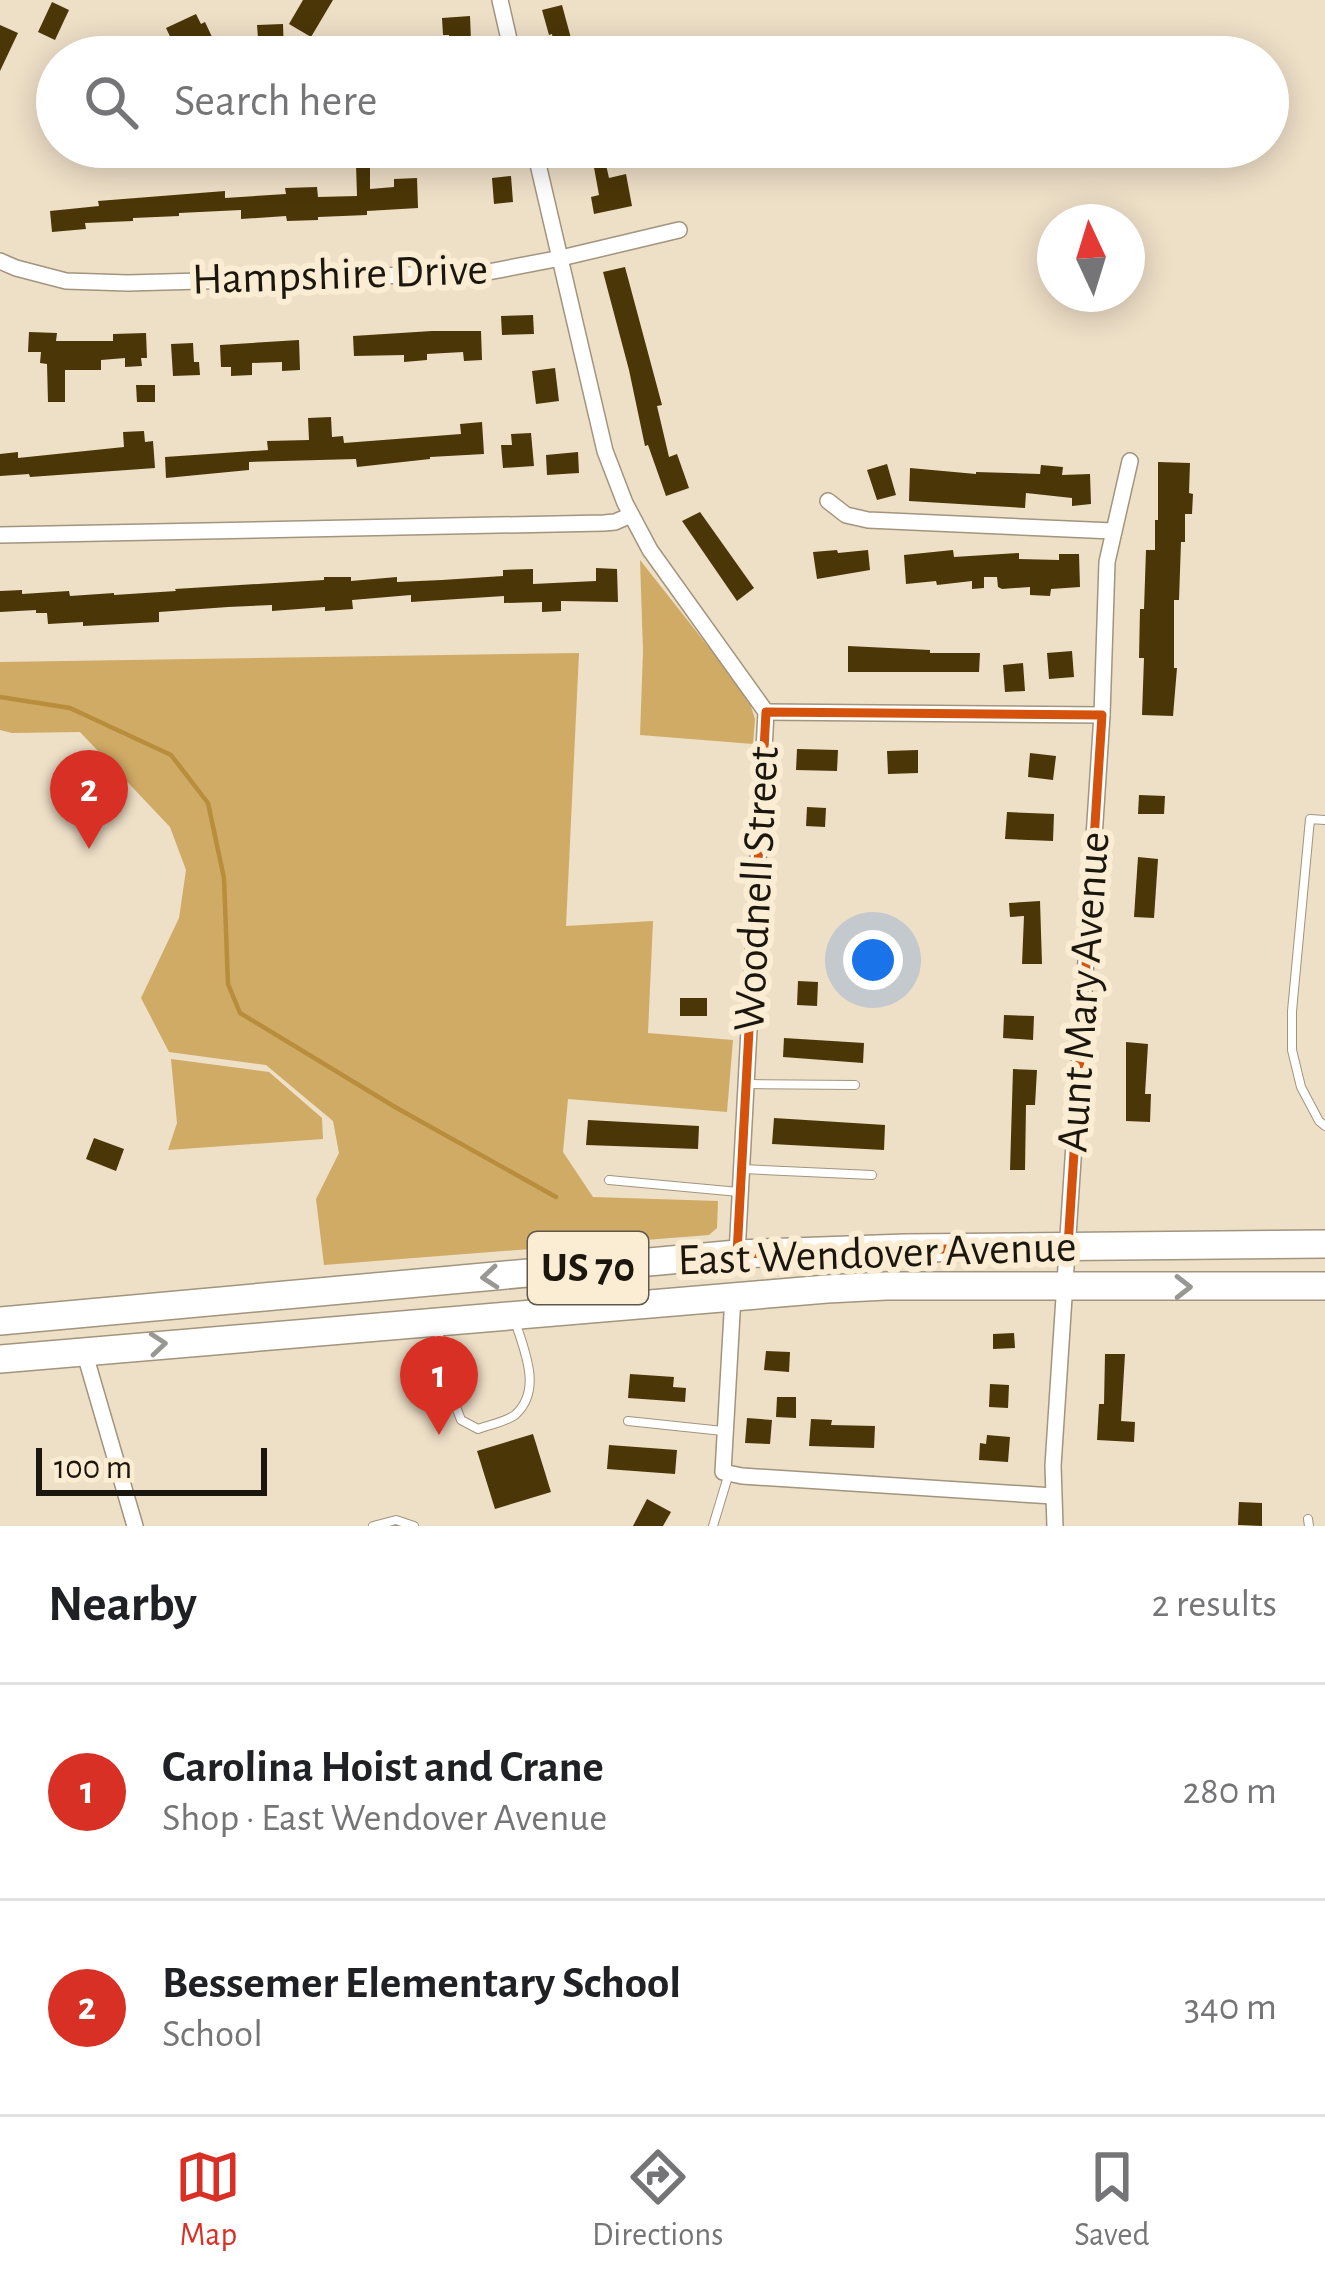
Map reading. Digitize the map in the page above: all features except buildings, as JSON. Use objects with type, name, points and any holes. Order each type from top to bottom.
[{"type":"highway","name":"East Wendover Avenue","points":[[0,1322],[737,1254],[1325,1244]]},
{"type":"highway","name":"East Wendover Avenue","points":[[0,1359],[886,1286],[1325,1286]]},
{"type":"street","points":[[500,0],[508,36]]},
{"type":"street","name":"Woodnell Street","points":[[539,168],[605,451],[631,514],[650,550],[766,712],[737,1254]]},
{"type":"street","name":"Hampshire Drive","points":[[0,261],[66,281],[128,283],[483,273],[679,230]]},
{"type":"street","name":"Aunt Mary Avenue","points":[[1054,1526],[1102,715],[1104,592],[1130,461]]},
{"type":"street","points":[[828,501],[846,515],[868,520],[1113,531]]},
{"type":"street","points":[[0,535],[604,524],[631,514]]},
{"type":"street","points":[[766,712],[1102,715]]},
{"type":"street","points":[[733,1296],[724,1431],[726,1473],[1053,1496]]},
{"type":"street","points":[[84,1351],[135,1526]]},
{"type":"lane","points":[[1325,820],[1310,818],[1292,1050],[1301,1087],[1325,1126]]},
{"type":"lane","points":[[746,1084],[855,1085]]},
{"type":"lane","points":[[742,1169],[872,1175]]},
{"type":"lane","points":[[609,1180],[740,1192]]},
{"type":"lane","points":[[435,1321],[453,1400],[461,1420],[478,1429],[512,1418],[525,1402],[528,1363],[513,1314]]},
{"type":"lane","points":[[628,1421],[724,1431]]},
{"type":"lane","points":[[713,1526],[726,1473]]},
{"type":"lane","points":[[373,1526],[396,1520],[414,1526]]},
{"type":"highlighted area","points":[[766,712],[1102,715],[1068,1246],[737,1254]]},
{"type":"shaded area","points":[[640,560],[748,697],[755,719],[753,744],[640,735]]},
{"type":"shaded area","points":[[579,653],[566,926],[653,921],[648,1033],[733,1040],[727,1112],[568,1099],[563,1152],[593,1197],[718,1201],[717,1228],[709,1235],[324,1265],[316,1199],[339,1153],[333,1121],[266,1065],[169,1052],[141,998],[179,918],[186,870],[170,827],[80,732],[0,730],[0,662]]},
{"type":"shaded area","points":[[171,1059],[269,1072],[322,1118],[323,1139],[168,1150],[177,1123]]},
{"type":"waterway","points":[[0,697],[70,708],[171,755],[208,803],[224,878],[228,984],[240,1013],[556,1197]]},
{"type":"place","name":"Bessemer Elementary School","points":[[89,849]]},
{"type":"place","name":"Carolina Hoist and Crane","points":[[439,1435]]}]
